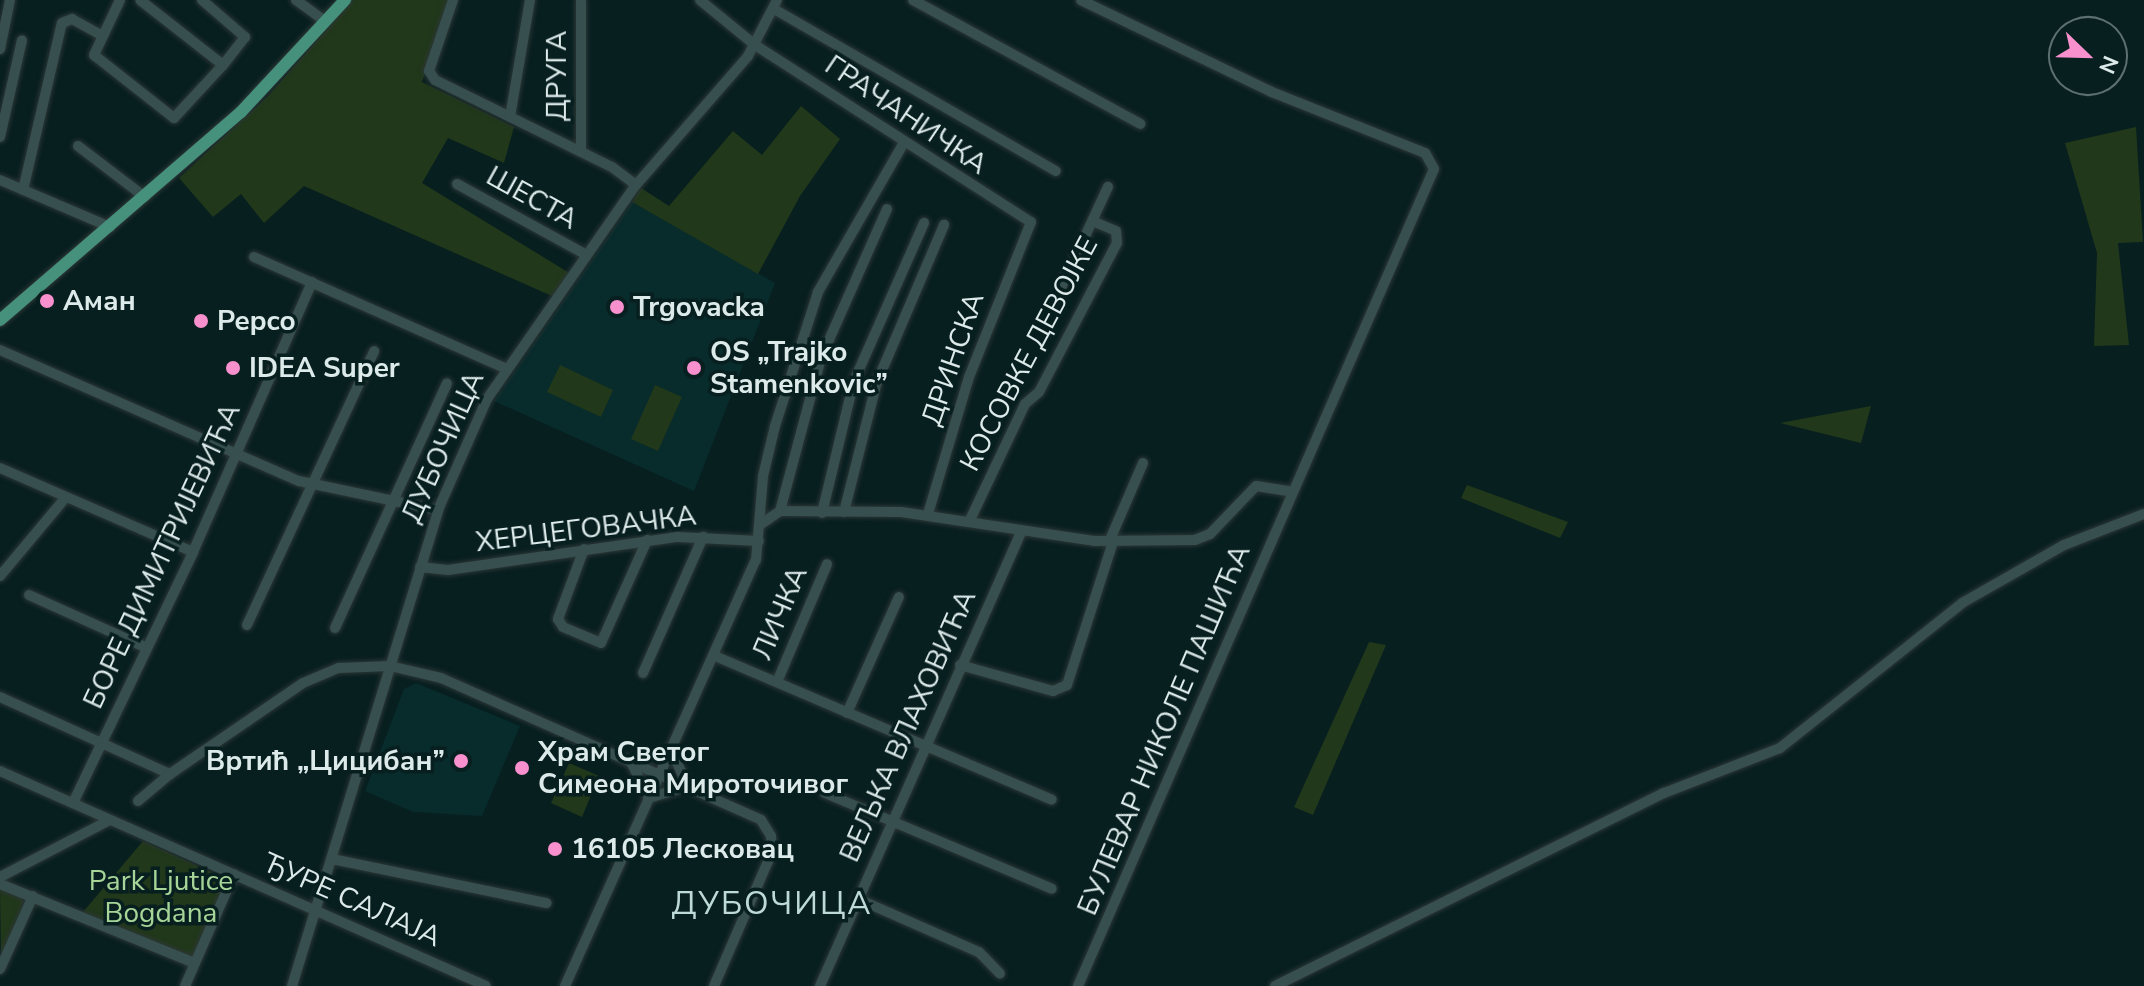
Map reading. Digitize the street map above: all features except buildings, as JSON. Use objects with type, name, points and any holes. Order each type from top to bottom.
[{"type":"main road","points":[[0,320],[253,101],[345,0]]},
{"type":"street","points":[[0,49],[10,0]]},
{"type":"street","points":[[120,0],[94,50],[96,60],[174,118],[245,37],[202,0]]},
{"type":"street","points":[[140,0],[223,65]]},
{"type":"street","points":[[296,0],[326,22]]},
{"type":"street","points":[[453,0],[429,71],[435,80],[581,152],[636,185]]},
{"type":"street","points":[[510,117],[530,0]]},
{"type":"street","name":"ДРУГА","points":[[581,0],[581,152]]},
{"type":"street","name":"ГРАЧАНИЧКА","points":[[700,0],[755,45],[903,144],[1031,222]]},
{"type":"street","points":[[913,0],[1140,124]]},
{"type":"street","name":"БУЛЕВАР НИКОЛЕ ПАШИЋА","points":[[1078,985],[1433,178],[1432,160],[1425,153],[1272,92],[1081,0]]},
{"type":"street","points":[[776,5],[1056,171]]},
{"type":"street","name":"ДУБОЧИЦА","points":[[292,986],[438,510],[504,368],[636,185],[687,131],[755,45],[776,5]]},
{"type":"street","points":[[23,190],[62,23],[72,19],[101,35]]},
{"type":"street","points":[[0,137],[22,40]]},
{"type":"street","points":[[565,986],[756,560],[763,476],[793,358],[838,252],[903,144]]},
{"type":"street","points":[[78,146],[145,197]]},
{"type":"street","points":[[0,180],[110,227]]},
{"type":"street","name":"ШЕСТА","points":[[457,184],[585,254]]},
{"type":"street","name":"КОСОВКЕ ДЕВОЈКЕ","points":[[1055,301],[1108,187]]},
{"type":"street","points":[[780,511],[821,358],[887,209]]},
{"type":"street","name":"КОСОВКЕ ДЕВОЈКЕ","points":[[969,522],[1025,404],[1039,392],[1117,243],[1116,231],[1093,221]]},
{"type":"street","name":"ДРИНСКА","points":[[928,514],[969,377],[1031,222]]},
{"type":"street","points":[[822,513],[854,381],[924,223]]},
{"type":"street","points":[[844,512],[886,355],[944,225]]},
{"type":"street","points":[[254,257],[504,368]]},
{"type":"street","name":"БОРЕ ДИМИТРИЈЕВИЋА","points":[[73,803],[193,552],[312,282]]},
{"type":"street","points":[[0,350],[236,455],[315,485],[438,510]]},
{"type":"street","points":[[247,625],[315,485],[374,351]]},
{"type":"street","points":[[335,628],[447,383]]},
{"type":"street","points":[[960,665],[1053,691],[1067,685],[1111,542],[1143,463]]},
{"type":"street","points":[[0,468],[193,552]]},
{"type":"street","points":[[761,524],[780,511],[928,514],[1022,531],[1111,542],[1201,539],[1256,486],[1293,492]]},
{"type":"street","points":[[0,576],[66,497]]},
{"type":"street","points":[[1275,986],[1664,793],[1780,748],[1962,603],[2064,545],[2144,514]]},
{"type":"street","name":"ВЕЉКА ВЛАХОВИЋА","points":[[820,986],[923,747],[1022,531]]},
{"type":"street","points":[[643,673],[703,537]]},
{"type":"street","name":"ХЕРЦЕГОВАЧКА","points":[[420,567],[448,570],[647,540],[703,537],[759,541]]},
{"type":"street","points":[[584,549],[558,619],[563,627],[601,643],[647,540]]},
{"type":"street","name":"ЛИЧКА","points":[[777,682],[827,564]]},
{"type":"street","points":[[29,595],[147,648]]},
{"type":"street","points":[[847,713],[899,597]]},
{"type":"street","points":[[715,656],[1052,800]]},
{"type":"street","points":[[138,801],[170,774],[303,683],[339,668],[390,666],[441,678],[757,816],[773,844],[714,986]]},
{"type":"street","points":[[0,697],[170,774]]},
{"type":"street","points":[[631,762],[671,750]]},
{"type":"street","points":[[671,750],[688,786]]},
{"type":"street","points":[[631,762],[649,798]]},
{"type":"street","name":"ЂУРЕ САЛАЈА","points":[[0,771],[486,986]]},
{"type":"street","points":[[649,798],[688,786]]},
{"type":"street","points":[[825,793],[1052,889]]},
{"type":"street","points":[[0,877],[110,820]]},
{"type":"street","points":[[332,859],[547,903]]},
{"type":"street","points":[[185,986],[234,874]]},
{"type":"street","points":[[0,884],[195,963]]},
{"type":"street","points":[[0,969],[33,896]]},
{"type":"street","points":[[858,899],[979,952],[1000,974]]},
{"type":"street","points":[[1078,985],[1093,986]]},
{"type":"shaded area","points":[[632,202],[775,283],[694,491],[494,401]]},
{"type":"shaded area","points":[[416,683],[520,726],[482,816],[413,812],[365,791],[404,689]]},
{"type":"green space","points":[[353,0],[451,0],[422,82],[514,127],[504,163],[448,138],[422,183],[571,274],[554,297],[304,186],[264,223],[241,194],[213,217],[179,178],[267,97]]},
{"type":"green space","points":[[801,106],[840,139],[800,196],[758,274],[632,202],[641,188],[669,206],[733,131],[762,155]]},
{"type":"green space","points":[[2136,127],[2143,242],[2118,243],[2129,345],[2094,346],[2097,253],[2065,143]]},
{"type":"green space","points":[[560,365],[613,390],[601,417],[547,392]]},
{"type":"green space","points":[[655,385],[682,397],[658,451],[631,439]]},
{"type":"green space","points":[[1871,406],[1861,443],[1780,423]]},
{"type":"green space","points":[[1467,485],[1568,522],[1560,538],[1461,498]]},
{"type":"green space","points":[[1369,642],[1386,645],[1313,815],[1294,807]]},
{"type":"green space","points":[[569,763],[599,776],[582,817],[551,803]]},
{"type":"green space","name":"Park Ljutice Bogdana","points":[[143,841],[227,879],[193,958],[83,912]]},
{"type":"green space","points":[[0,889],[21,895],[24,903],[1,956]]},
{"type":"place","name":"Аман","points":[[47,301]]},
{"type":"place","name":"Trgovacka","points":[[617,307]]},
{"type":"place","name":"Pepco","points":[[201,321]]},
{"type":"place","name":"IDEA Super","points":[[233,368]]},
{"type":"place","name":"OS „Trajko Stamenkovic”","points":[[694,368]]},
{"type":"place","name":"Вртић „Цицибан”","points":[[461,761]]},
{"type":"place","name":"Храм Светог Симеона Мироточивог","points":[[522,768]]},
{"type":"place","name":"16105 Лесковац","points":[[555,849]]},
{"type":"district","name":"ДУБОЧИЦА","points":[[772,904]]}]
